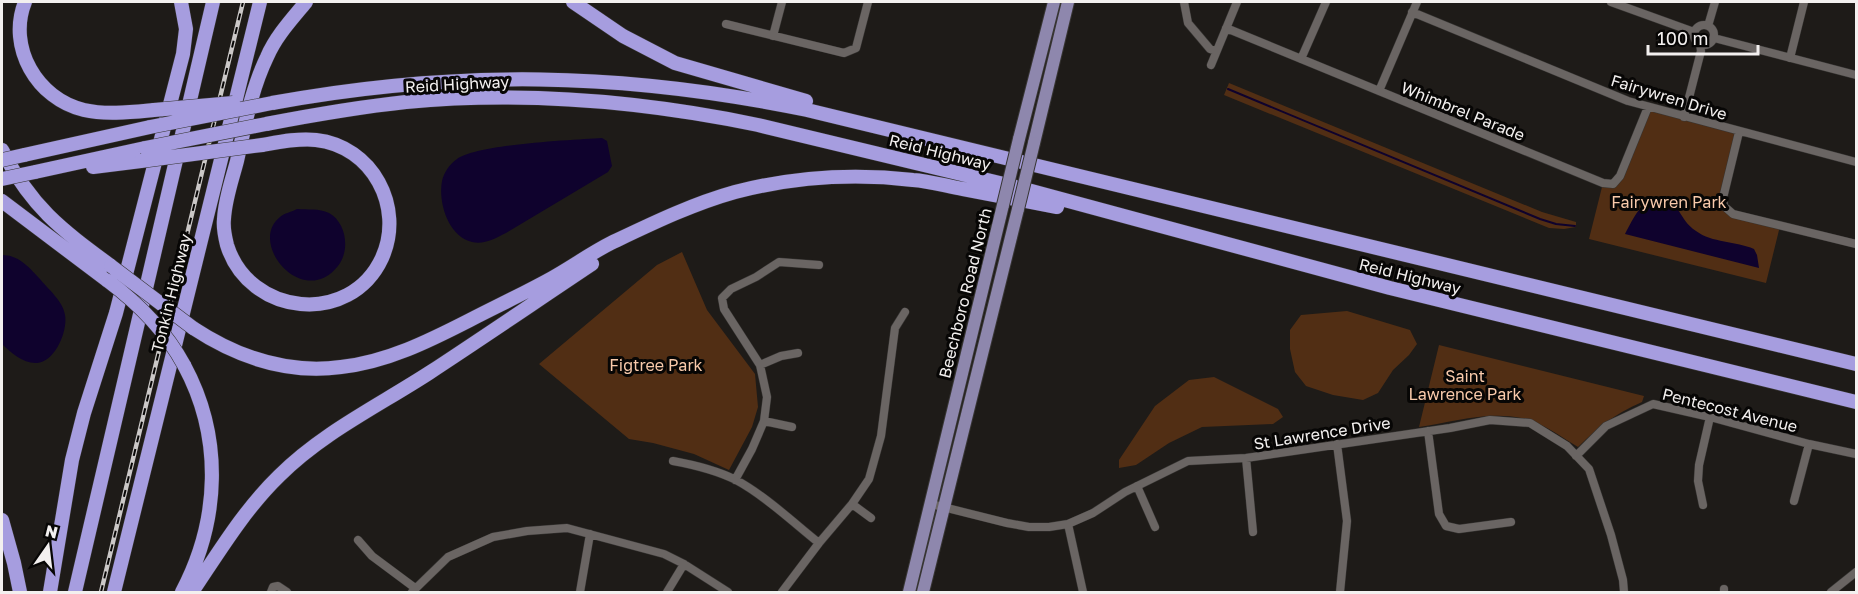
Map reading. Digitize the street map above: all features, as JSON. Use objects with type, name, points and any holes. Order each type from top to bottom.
[{"type":"highway","points":[[25,2],[20,30],[23,55],[34,77],[51,95],[73,107],[97,112],[272,101]]},
{"type":"highway","points":[[50,592],[72,460],[84,412],[116,313],[183,54],[186,29],[181,2]]},
{"type":"highway","name":"Tonkin Highway","points":[[75,592],[213,2]]},
{"type":"highway","name":"Tonkin Highway","points":[[114,592],[260,2]]},
{"type":"highway","points":[[2,179],[143,154],[262,145],[303,139],[328,142],[361,159],[383,189],[389,212],[386,249],[374,271],[357,289],[323,303],[310,305],[286,302],[263,292],[248,281],[229,250],[224,232],[225,207],[257,82],[274,43],[306,2]]},
{"type":"highway","points":[[573,2],[623,36],[675,63],[953,146]]},
{"type":"highway","name":"Reid Highway","points":[[272,101],[405,84],[495,79],[630,83],[763,101],[1857,364]]},
{"type":"highway","name":"Reid Highway","points":[[143,154],[266,124],[363,107],[451,99],[495,97],[561,99],[627,103],[671,109],[759,124],[1024,189],[1401,291],[1857,402]]},
{"type":"highway","points":[[2,160],[272,101]]},
{"type":"highway","points":[[2,150],[14,174],[30,197],[50,219],[193,328],[237,353],[262,361],[313,369],[365,364],[451,330],[553,278],[610,244],[686,209],[734,193],[821,177],[871,176],[915,180],[1090,213],[1237,246],[1312,267]]},
{"type":"highway","points":[[2,201],[127,295],[156,323],[184,365],[197,393],[208,431],[213,471],[212,491],[206,531],[197,560],[182,592]]},
{"type":"highway","points":[[192,592],[261,494],[315,444],[429,373],[649,226]]},
{"type":"highway","points":[[2,520],[20,592]]},
{"type":"main road","name":"Beechboro Road North","points":[[909,592],[1054,2]]},
{"type":"main road","name":"Beechboro Road North","points":[[923,592],[1068,2]]},
{"type":"street","points":[[773,36],[782,2]]},
{"type":"street","points":[[726,24],[837,52],[849,52],[856,48],[868,2]]},
{"type":"street","points":[[1184,2],[1188,23],[1210,50],[1216,51]]},
{"type":"street","points":[[1211,65],[1237,2]]},
{"type":"street","points":[[1301,59],[1326,2]]},
{"type":"street","points":[[1379,91],[1417,2]]},
{"type":"street","points":[[1615,2],[1694,32]]},
{"type":"street","points":[[1708,26],[1715,2]]},
{"type":"street","points":[[1790,58],[1804,2]]},
{"type":"street","name":"Fairywren Drive","points":[[1412,12],[1628,101],[1857,162]]},
{"type":"street","points":[[1694,32],[1701,25],[1708,26],[1713,29],[1714,38]]},
{"type":"street","name":"Whimbrel Parade","points":[[1226,28],[1602,183],[1613,184],[1620,176],[1648,107]]},
{"type":"street","points":[[1684,117],[1701,51],[1694,32]]},
{"type":"street","points":[[1714,38],[1857,75]]},
{"type":"street","points":[[1700,44],[1708,44],[1714,38]]},
{"type":"street","points":[[1739,132],[1723,198],[1724,206],[1733,214],[1857,244]]},
{"type":"street","points":[[735,480],[764,421],[767,397],[760,365],[724,309],[722,298],[731,289],[756,278],[779,262],[819,265]]},
{"type":"street","points":[[782,592],[869,479],[881,436],[896,328],[905,312]]},
{"type":"street","points":[[760,365],[781,356],[798,353]]},
{"type":"street","name":"Pentecost Avenue","points":[[1576,456],[1606,426],[1653,404],[1857,454]]},
{"type":"street","points":[[1703,505],[1698,481],[1698,465],[1710,417]]},
{"type":"street","name":"St Lawrence Drive","points":[[931,504],[1007,523],[1029,527],[1049,527],[1068,524],[1093,513],[1137,486],[1188,461],[1246,458],[1490,420],[1530,423],[1567,446],[1589,469],[1611,535],[1624,592]]},
{"type":"street","points":[[764,421],[792,427]]},
{"type":"street","points":[[1428,430],[1439,514],[1446,526],[1459,529],[1511,522]]},
{"type":"street","points":[[1337,444],[1347,521],[1340,592]]},
{"type":"street","points":[[1794,501],[1809,444]]},
{"type":"street","points":[[1246,458],[1253,532]]},
{"type":"street","points":[[674,461],[704,467],[735,480],[749,488],[819,543]]},
{"type":"street","points":[[1137,486],[1155,527]]},
{"type":"street","points":[[852,504],[871,518]]},
{"type":"street","points":[[1068,524],[1083,592]]},
{"type":"street","points":[[358,540],[372,556],[413,590],[448,557],[493,537],[527,531],[567,528],[664,554],[728,592]]},
{"type":"street","points":[[580,592],[590,534]]},
{"type":"street","points":[[667,592],[684,564]]},
{"type":"street","points":[[1830,592],[1857,572]]},
{"type":"street","points":[[271,592],[273,587],[278,586],[287,592]]},
{"type":"green space","points":[[1229,83],[1542,212],[1576,222],[1576,227],[1549,228],[1224,95]]},
{"type":"green space","name":"Fairywren Park","points":[[1648,107],[1739,132],[1723,198],[1733,214],[1780,226],[1766,283],[1589,239],[1603,183],[1613,184]]},
{"type":"green space","name":"Figtree Park","points":[[682,252],[707,310],[755,374],[758,407],[752,427],[729,470],[694,454],[629,439],[539,364],[657,265]]},
{"type":"green space","points":[[1347,311],[1410,330],[1417,344],[1393,370],[1378,393],[1363,400],[1333,395],[1306,386],[1295,372],[1290,349],[1290,330],[1301,315]]},
{"type":"green space","name":"Saint Lawrence Park","points":[[1439,345],[1644,396],[1642,402],[1607,422],[1578,447],[1536,423],[1508,416],[1470,418],[1419,427]]},
{"type":"green space","points":[[1214,377],[1278,409],[1283,417],[1273,424],[1202,427],[1169,443],[1136,465],[1119,468],[1119,460],[1155,406],[1189,380]]},
{"type":"shaded area","points":[[602,138],[607,141],[612,166],[608,172],[506,233],[481,243],[472,242],[457,233],[446,217],[442,199],[442,181],[446,171],[457,159],[468,154],[504,146]]},
{"type":"shaded area","points":[[1659,197],[1672,203],[1690,226],[1702,235],[1754,249],[1759,268],[1625,234],[1642,206]]},
{"type":"shaded area","points":[[297,209],[325,211],[340,223],[343,230],[345,245],[342,260],[324,278],[310,281],[296,277],[284,268],[275,256],[270,242],[272,228],[280,217]]},
{"type":"shaded area","points":[[2,255],[18,259],[27,265],[55,295],[64,310],[64,329],[59,345],[55,352],[43,361],[32,363],[23,360],[2,344]]},
{"type":"waterway","points":[[1228,89],[1540,219],[1575,226]]},
{"type":"railway","points":[[101,592],[243,2]]}]
